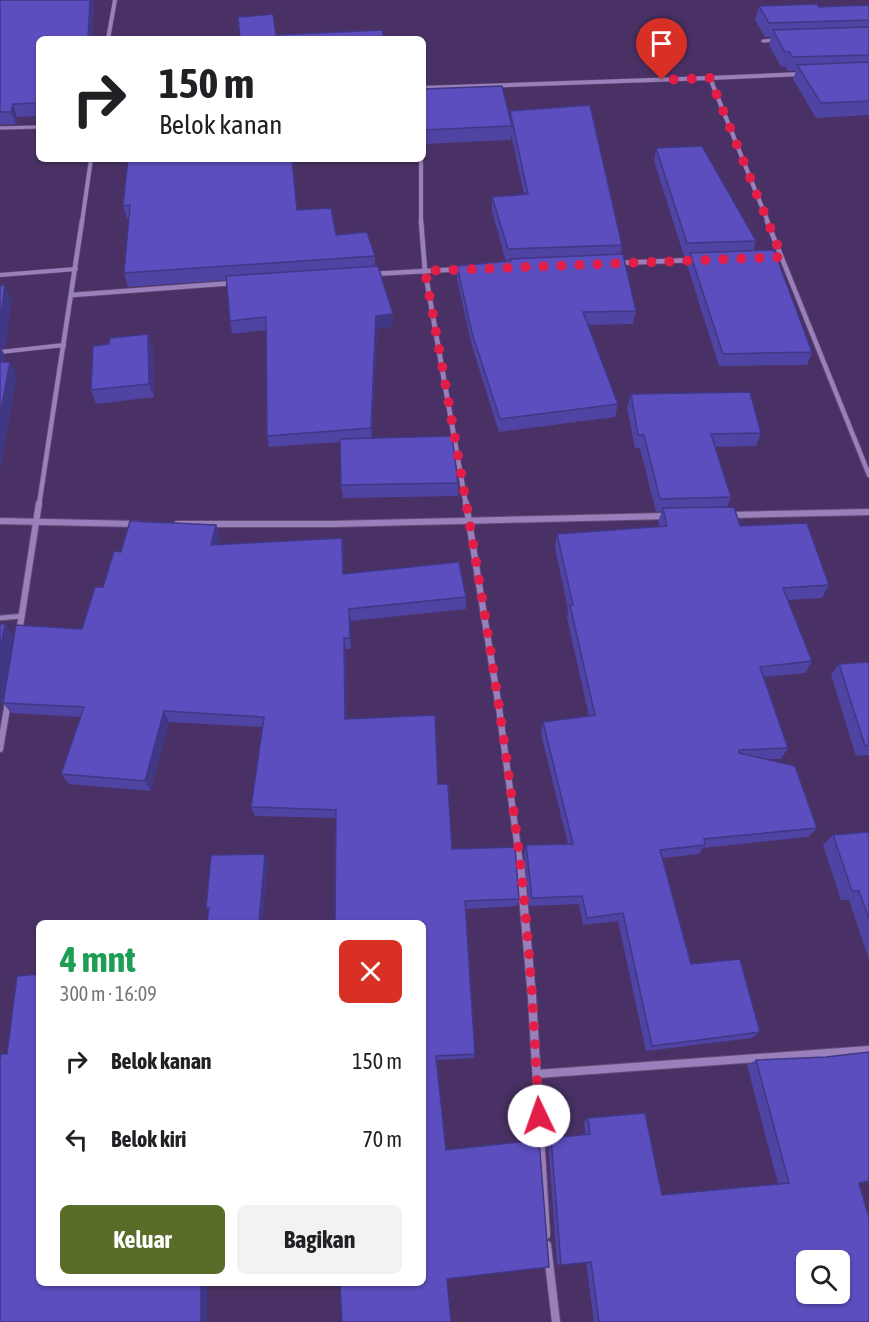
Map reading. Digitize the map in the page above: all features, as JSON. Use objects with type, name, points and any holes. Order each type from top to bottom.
[{"type":"street","points":[[109,36],[115,0]]},
{"type":"street","points":[[426,88],[812,74]]},
{"type":"street","points":[[710,78],[869,475]]},
{"type":"street","points":[[18,639],[38,523],[91,162]]},
{"type":"street","points":[[421,162],[421,227],[425,271],[500,707],[519,856],[537,1074],[546,1243],[556,1322]]},
{"type":"street","points":[[770,257],[782,257]]},
{"type":"street","points":[[615,263],[698,260]]},
{"type":"street","points":[[366,274],[473,269]]},
{"type":"street","points":[[72,295],[236,283]]},
{"type":"street","points":[[716,515],[869,512]]},
{"type":"street","points":[[167,524],[332,524],[669,516]]},
{"type":"street","points":[[0,521],[143,524]]},
{"type":"street","points":[[0,749],[9,694]]},
{"type":"street","points":[[537,1074],[869,1050]]},
{"type":"lane","points":[[763,40],[787,40]]},
{"type":"lane","points":[[0,128],[36,127]]},
{"type":"lane","points":[[0,275],[76,269]]},
{"type":"lane","points":[[0,352],[64,345]]},
{"type":"lane","points":[[0,618],[22,616]]},
{"type":"building","points":[[0,0],[90,0],[88,36],[36,36],[36,103],[13,104],[11,112],[0,112]]},
{"type":"building","points":[[817,4],[819,7],[869,5],[869,20],[769,23],[759,6]]},
{"type":"building","points":[[273,14],[276,35],[382,30],[383,36],[240,36],[238,17]]},
{"type":"building","points":[[869,27],[869,55],[792,57],[790,52],[785,52],[773,30]]},
{"type":"building","points":[[869,62],[869,101],[821,103],[797,65]]},
{"type":"building","points":[[502,86],[512,126],[426,130],[426,89]]},
{"type":"building","points":[[590,105],[622,245],[508,249],[492,197],[528,194],[510,111]]},
{"type":"building","points":[[702,146],[756,241],[687,243],[656,148]]},
{"type":"building","points":[[128,162],[292,162],[297,210],[331,208],[336,235],[367,232],[375,256],[124,273],[130,205],[123,206]]},
{"type":"building","points":[[774,250],[812,352],[723,354],[690,253]]},
{"type":"building","points":[[623,254],[636,311],[583,312],[618,404],[500,419],[472,333],[457,266],[511,261],[510,259]]},
{"type":"building","points":[[378,266],[393,314],[376,316],[371,428],[267,436],[266,317],[230,321],[226,276]]},
{"type":"building","points":[[5,285],[0,322],[0,286]]},
{"type":"building","points":[[148,334],[149,384],[91,390],[93,346],[109,344],[110,338]]},
{"type":"building","points":[[0,362],[10,362],[0,416]]},
{"type":"building","points":[[750,392],[761,433],[711,434],[731,497],[660,499],[644,435],[638,435],[631,394]]},
{"type":"building","points":[[452,436],[458,483],[341,485],[340,439]]},
{"type":"building","points":[[734,507],[740,526],[807,523],[829,585],[783,588],[812,661],[760,667],[788,748],[739,750],[739,753],[795,766],[817,828],[704,839],[705,845],[660,850],[691,964],[740,959],[760,1032],[652,1046],[623,913],[587,918],[582,896],[532,898],[526,845],[573,844],[543,722],[595,715],[570,605],[573,605],[557,534],[667,526],[663,508]]},
{"type":"building","points":[[130,521],[216,525],[211,545],[342,538],[343,574],[459,562],[466,597],[349,609],[350,638],[344,638],[345,719],[435,715],[438,784],[448,784],[452,849],[515,847],[519,899],[465,901],[475,1054],[436,1056],[446,1150],[539,1140],[549,1267],[447,1279],[451,1322],[342,1322],[340,1286],[426,1286],[426,920],[335,920],[336,810],[251,807],[264,717],[164,711],[145,781],[61,774],[84,707],[3,703],[16,625],[82,629],[95,587],[103,587],[114,551],[121,552]]},
{"type":"building","points":[[0,624],[5,624],[0,651]]},
{"type":"building","points":[[869,662],[869,745],[865,746],[839,664]]},
{"type":"building","points":[[869,832],[869,919],[859,891],[852,891],[833,835]]},
{"type":"building","points":[[265,854],[259,920],[207,920],[209,908],[206,908],[211,855]]},
{"type":"building","points":[[36,974],[36,1286],[201,1286],[201,1322],[0,1322],[0,1060],[1,1054],[7,1054],[17,976]]},
{"type":"building","points":[[869,1052],[869,1181],[859,1183],[869,1218],[869,1322],[599,1322],[591,1262],[561,1265],[551,1138],[590,1134],[588,1118],[645,1113],[662,1195],[789,1183],[756,1060],[826,1057]]},
{"type":"route","points":[[539,1116],[536,1048],[519,856],[500,707],[425,271],[782,257],[710,78],[662,80]]}]
